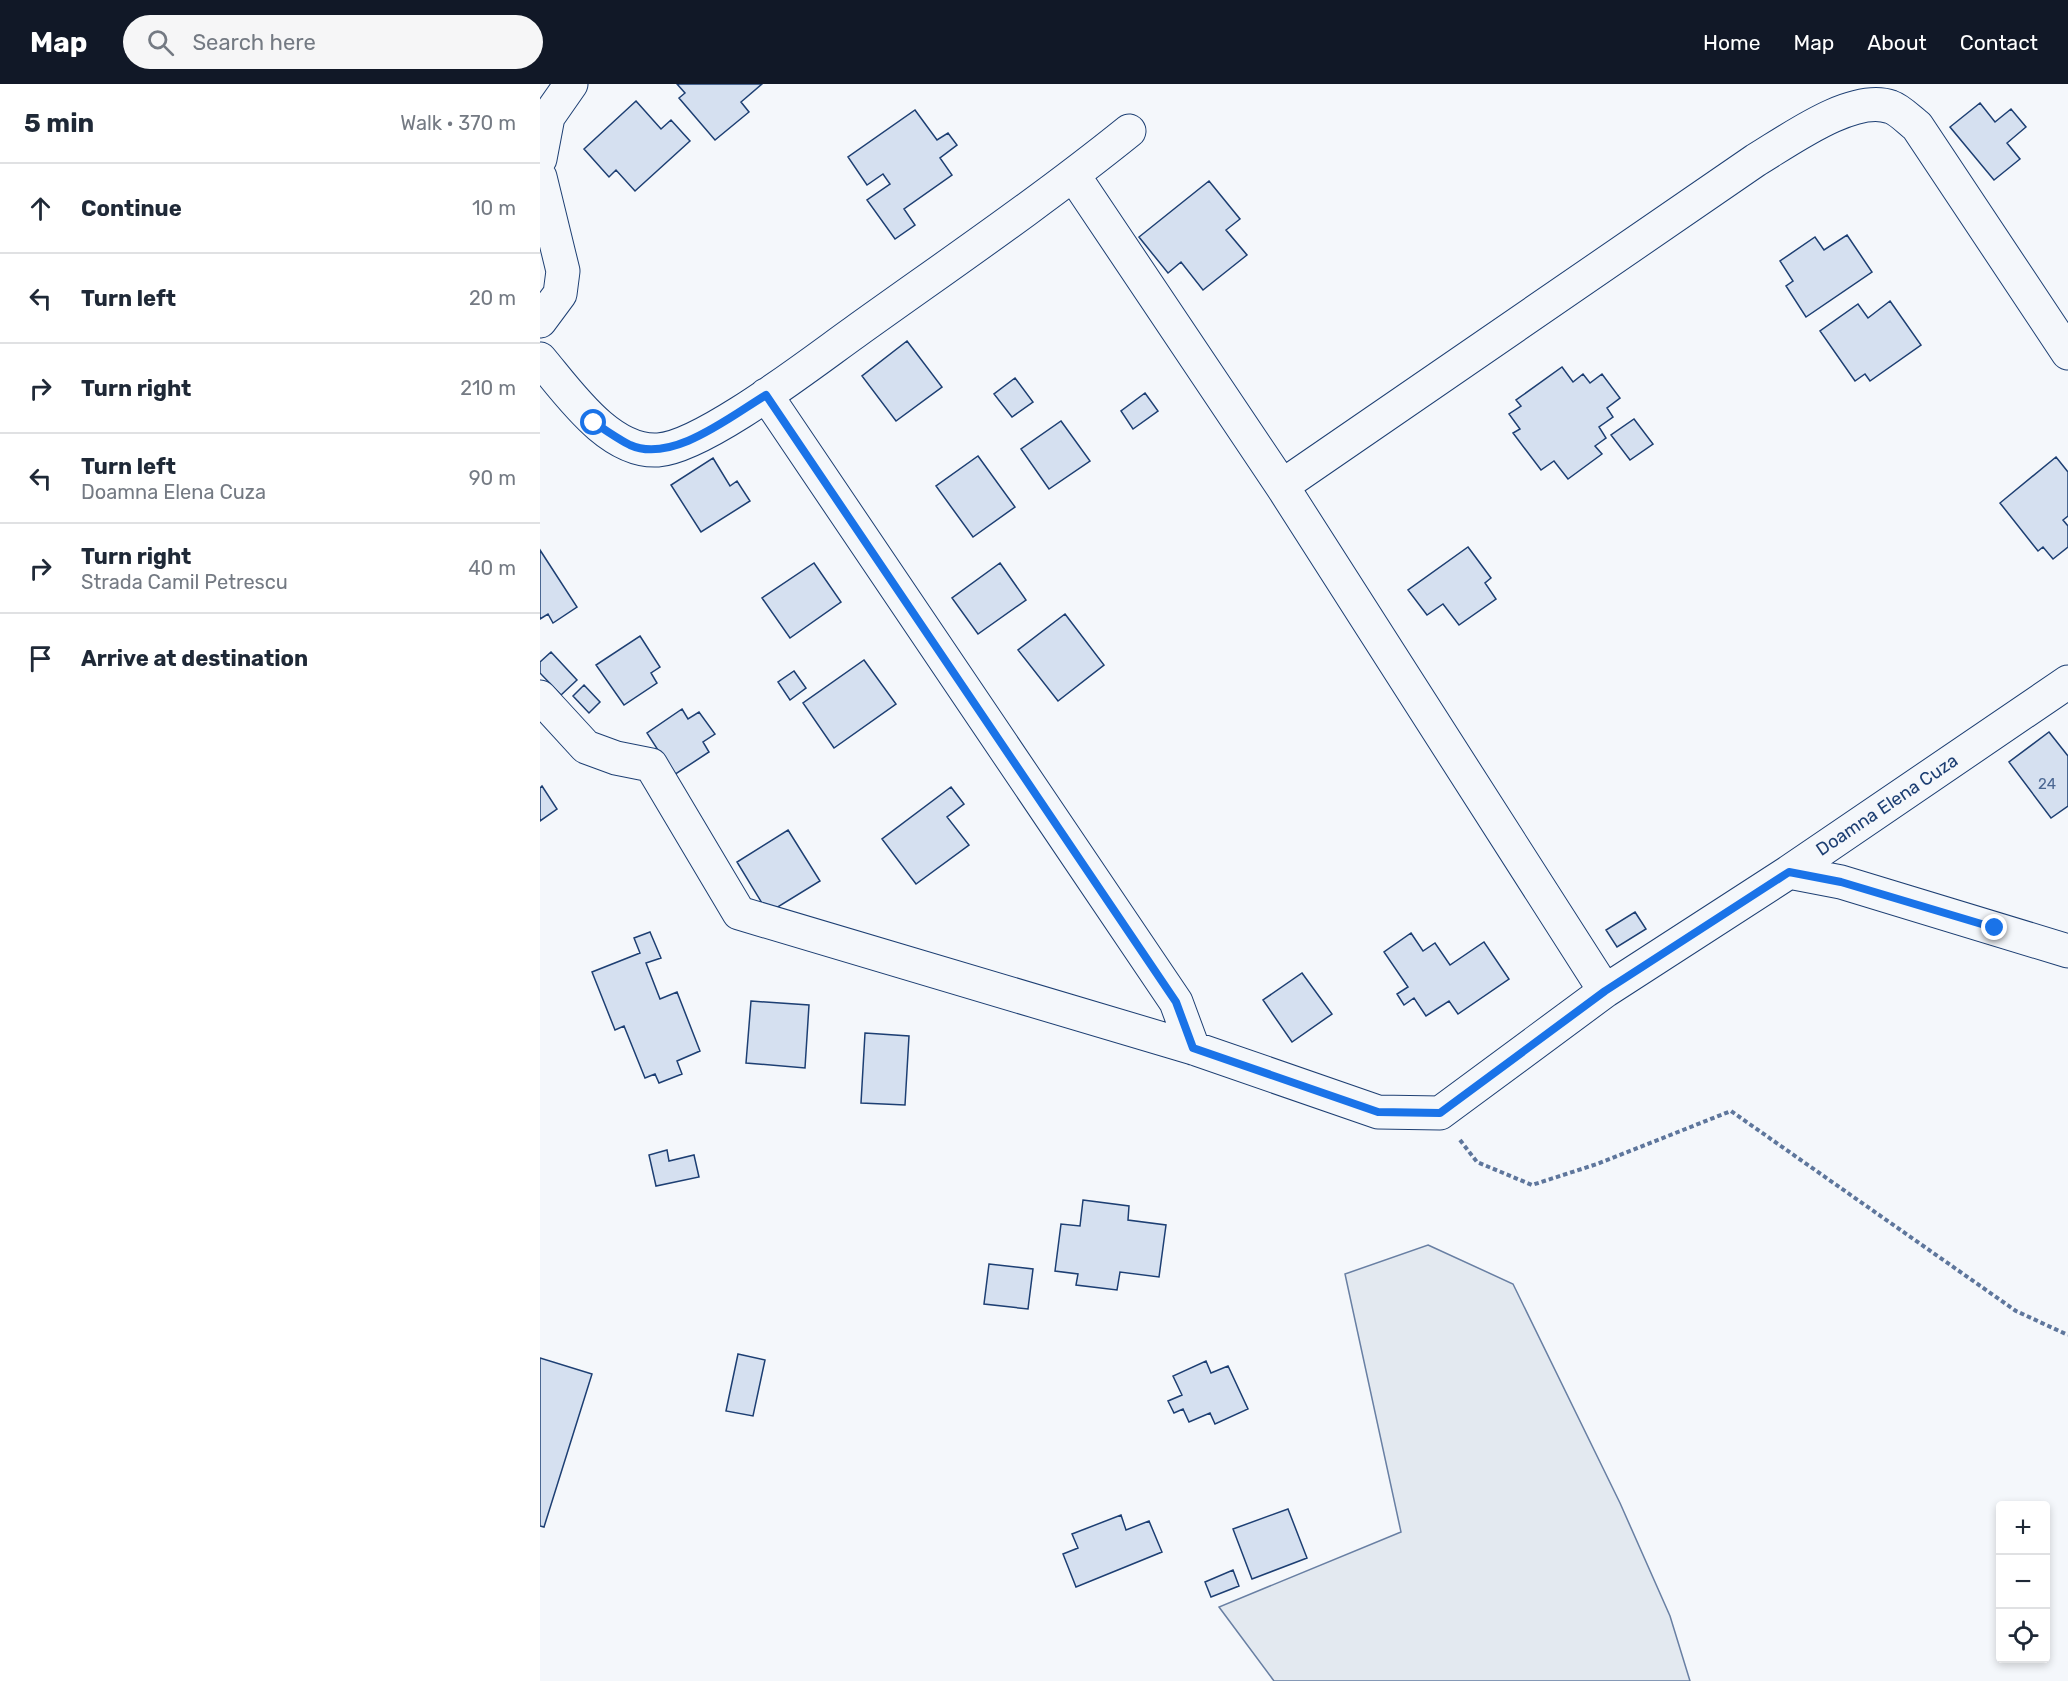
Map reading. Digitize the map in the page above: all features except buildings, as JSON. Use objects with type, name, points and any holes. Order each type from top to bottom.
[{"type":"street","points":[[540,159],[548,117],[571,84]]},
{"type":"street","points":[[1282,486],[1756,160],[1836,113],[1870,106],[1891,107],[1917,126],[2068,353]]},
{"type":"street","points":[[540,359],[594,423],[632,446],[658,450],[688,442],[766,395],[1074,176],[1129,131]]},
{"type":"street","points":[[1074,176],[1282,486],[1605,991]]},
{"type":"street","points":[[540,177],[563,271],[560,294],[540,321]]},
{"type":"street","points":[[766,395],[1176,1002],[1193,1048]]},
{"type":"street","name":"Doamna Elena Cuza","points":[[1440,1113],[1605,991],[1789,872],[2068,682]]},
{"type":"street","points":[[540,697],[586,747],[616,758],[651,765],[739,913],[1193,1048],[1378,1112],[1440,1113]]},
{"type":"street","points":[[1789,872],[1841,882],[2068,951]]},
{"type":"path","points":[[1440,1113],[1477,1162],[1532,1185],[1597,1164],[1731,1111],[2016,1311],[2068,1335]]},
{"type":"shaded area","points":[[1428,1245],[1513,1284],[1620,1503],[1670,1616],[1690,1681],[1274,1681],[1219,1607],[1401,1532],[1345,1274]]},
{"type":"route","points":[[594,423],[632,446],[658,450],[688,442],[766,395],[1176,1002],[1193,1048],[1378,1112],[1440,1113],[1605,991],[1789,872],[1841,882],[1995,928]]}]
